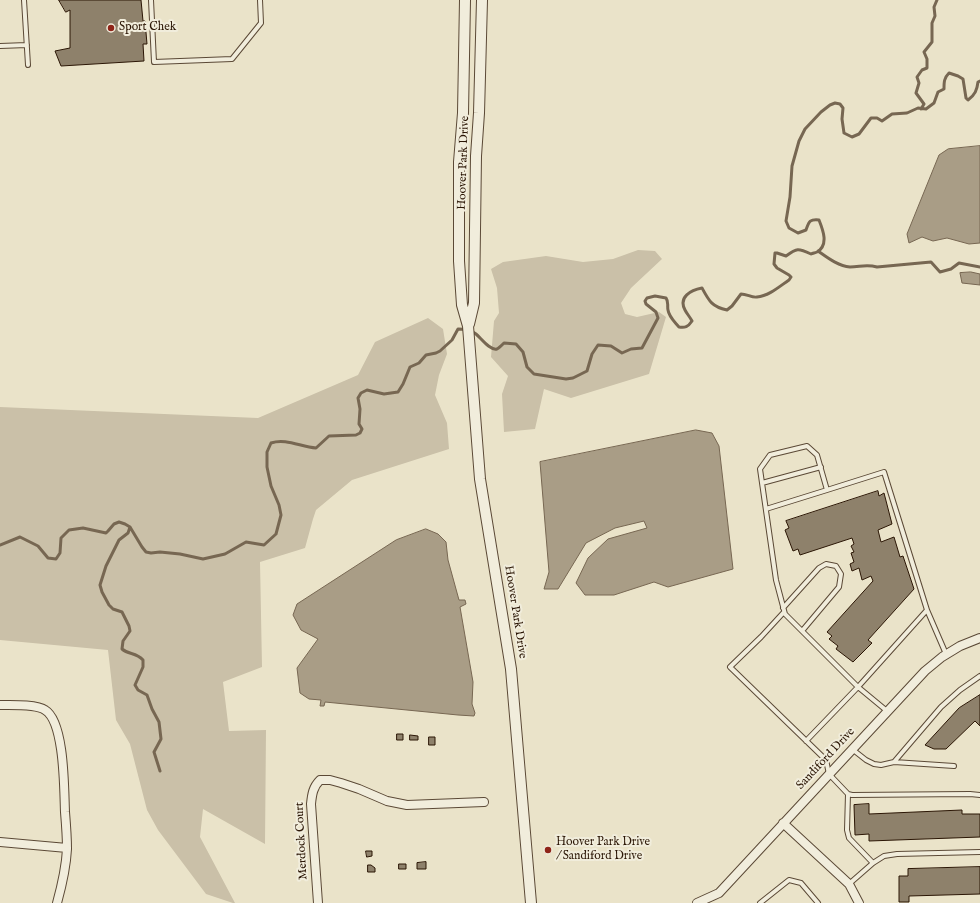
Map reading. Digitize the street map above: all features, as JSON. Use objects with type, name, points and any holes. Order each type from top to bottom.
[{"type":"street","name":"Hoover Park Drive","points":[[465,0],[463,113],[459,162],[459,261],[462,305],[468,326],[480,479],[511,669],[530,903]]},
{"type":"street","name":"Hoover Park Drive","points":[[468,326],[474,303],[476,156],[479,113],[482,0]]},
{"type":"street","name":"Sandiford Drive","points":[[697,903],[719,893],[925,671],[960,646],[980,638]]},
{"type":"street","points":[[0,705],[39,707],[46,710],[52,718],[58,733],[63,763],[67,848],[64,878],[57,903]]},
{"type":"street","name":"Merdock Court","points":[[318,903],[311,804],[312,793],[320,780],[330,780],[359,789],[387,801],[408,804],[484,802]]},
{"type":"street","points":[[783,823],[849,884],[859,903]]},
{"type":"street","points":[[0,842],[67,848]]},
{"type":"lane","points":[[24,0],[28,65]]},
{"type":"lane","points":[[151,0],[154,62],[232,59],[261,23],[260,0]]},
{"type":"lane","points":[[0,46],[26,45]]},
{"type":"lane","points":[[827,490],[817,455],[807,446],[770,455],[760,469],[776,580],[784,614],[858,687],[887,711]]},
{"type":"lane","points":[[762,483],[821,467]]},
{"type":"lane","points":[[766,509],[884,472],[927,610],[946,655]]},
{"type":"lane","points":[[802,631],[839,587],[841,574],[836,566],[826,564],[819,568],[761,637],[730,667],[826,760],[829,774],[848,794],[852,796],[980,795]]},
{"type":"lane","points":[[806,741],[858,687],[927,610]]},
{"type":"lane","points":[[894,762],[941,707],[960,690],[980,676]]},
{"type":"lane","points":[[852,748],[866,760],[874,764],[881,765],[894,762],[954,766]]},
{"type":"lane","points":[[848,794],[847,830],[849,838],[873,863]]},
{"type":"lane","points":[[849,884],[873,863],[884,856],[897,854],[980,852]]},
{"type":"lane","points":[[760,903],[789,880],[801,883],[818,903]]},
{"type":"shaded area","points":[[980,146],[980,243],[969,244],[947,238],[933,241],[922,237],[909,243],[907,234],[939,155],[948,149]]},
{"type":"shaded area","points":[[638,250],[655,251],[662,259],[631,288],[621,303],[625,314],[637,317],[659,312],[666,317],[649,374],[571,398],[544,389],[535,429],[504,432],[502,394],[508,376],[491,357],[494,321],[499,313],[497,288],[491,269],[503,262],[546,256],[583,262],[613,259]]},
{"type":"shaded area","points":[[971,272],[980,274],[980,285],[962,283],[960,273]]},
{"type":"shaded area","points":[[428,318],[443,329],[447,354],[439,375],[435,395],[447,423],[449,449],[352,480],[316,510],[305,548],[260,562],[262,667],[223,682],[229,731],[266,730],[265,844],[203,809],[200,837],[235,903],[206,894],[158,830],[147,810],[130,744],[116,720],[108,650],[0,640],[0,407],[258,418],[358,375],[375,342]]},
{"type":"shaded area","points":[[696,430],[712,433],[719,446],[733,569],[668,587],[654,582],[614,595],[585,595],[576,583],[588,558],[608,539],[647,528],[644,521],[615,528],[586,543],[558,589],[544,589],[549,572],[540,462]]},
{"type":"shaded area","points":[[426,529],[438,534],[446,542],[448,560],[459,600],[465,600],[466,604],[460,607],[473,682],[472,704],[475,713],[474,716],[325,702],[324,706],[320,706],[321,700],[309,699],[300,693],[297,668],[318,639],[301,630],[293,615],[297,604],[396,540]]},
{"type":"building","points":[[59,0],[141,0],[147,44],[143,44],[144,61],[61,66],[55,51],[70,48],[70,10],[66,12]]},
{"type":"building","points":[[878,491],[879,496],[884,493],[892,524],[878,530],[881,542],[894,537],[900,557],[903,556],[914,589],[868,640],[872,643],[853,662],[836,649],[838,646],[829,639],[832,636],[827,632],[873,581],[871,576],[862,580],[859,568],[852,571],[850,564],[854,562],[851,553],[854,552],[851,546],[854,544],[852,538],[800,555],[798,549],[793,551],[785,530],[789,528],[786,521]]},
{"type":"building","points":[[980,695],[980,726],[975,721],[946,749],[934,749],[925,745],[959,708]]},
{"type":"building","points":[[397,734],[403,734],[403,740],[397,740]]},
{"type":"building","points":[[410,735],[418,736],[418,740],[410,740]]},
{"type":"building","points":[[429,737],[435,737],[435,745],[429,745]]},
{"type":"building","points":[[869,804],[869,814],[962,810],[962,814],[980,814],[980,837],[869,841],[869,834],[855,835],[854,805]]},
{"type":"building","points":[[366,851],[372,851],[372,856],[367,857]]},
{"type":"building","points":[[426,862],[426,869],[417,869],[417,863]]},
{"type":"building","points":[[399,864],[406,864],[406,869],[399,869]]},
{"type":"building","points":[[368,865],[375,868],[375,872],[368,872]]},
{"type":"building","points":[[980,867],[980,894],[909,896],[909,902],[899,902],[899,876],[908,876],[908,869]]},
{"type":"waterway","points":[[921,109],[924,104],[916,93],[919,83],[917,77],[922,70],[927,68],[927,59],[924,52],[932,42],[932,23],[935,16],[934,7],[937,0]]},
{"type":"waterway","points":[[0,545],[20,537],[38,546],[48,558],[56,559],[60,553],[61,538],[69,530],[83,528],[106,533],[114,524],[119,522],[130,527],[146,552],[151,553],[160,552],[180,554],[203,559],[225,554],[246,542],[264,545],[276,534],[281,515],[279,505],[271,486],[267,467],[267,452],[271,443],[288,442],[316,448],[329,436],[356,435],[360,433],[362,429],[359,424],[360,409],[358,398],[361,393],[367,390],[384,394],[398,392],[410,367],[419,363],[426,355],[440,351],[452,340],[458,329],[467,330],[474,333],[494,349],[498,349],[504,343],[516,344],[523,352],[527,367],[534,374],[566,379],[573,378],[587,371],[592,354],[598,345],[611,346],[622,353],[631,349],[642,348],[658,318],[656,312],[646,304],[645,301],[647,298],[655,296],[666,298],[671,317],[679,327],[686,327],[692,321],[685,310],[683,301],[684,298],[694,290],[702,288],[714,305],[727,310],[741,294],[755,297],[770,293],[791,277],[777,268],[774,264],[775,253],[786,256],[793,251],[798,250],[811,254],[817,252],[823,245],[824,237],[819,220],[811,221],[806,230],[798,233],[789,228],[786,221],[790,197],[792,166],[799,141],[805,129],[821,112],[830,105],[835,103],[840,104],[843,108],[842,119],[844,133],[852,137],[859,134],[871,118],[877,118],[882,121],[892,114],[907,113],[918,108],[926,109],[934,103],[938,92],[944,89],[945,80],[949,73],[963,79],[966,98],[968,100],[974,94],[978,82],[980,81]]},
{"type":"waterway","points":[[818,251],[829,259],[850,267],[877,267],[931,262],[940,272],[951,269],[959,263],[980,267]]},
{"type":"waterway","points":[[130,527],[128,533],[119,540],[106,566],[100,585],[109,605],[113,609],[122,612],[129,626],[130,631],[123,641],[122,649],[140,657],[143,660],[143,667],[135,685],[138,690],[147,695],[159,722],[161,739],[154,752],[160,771]]},
{"type":"place","name":"Sport Chek","points":[[111,28]]},
{"type":"place","name":"Hoover Park Drive / Sandiford Drive","points":[[548,850]]}]
